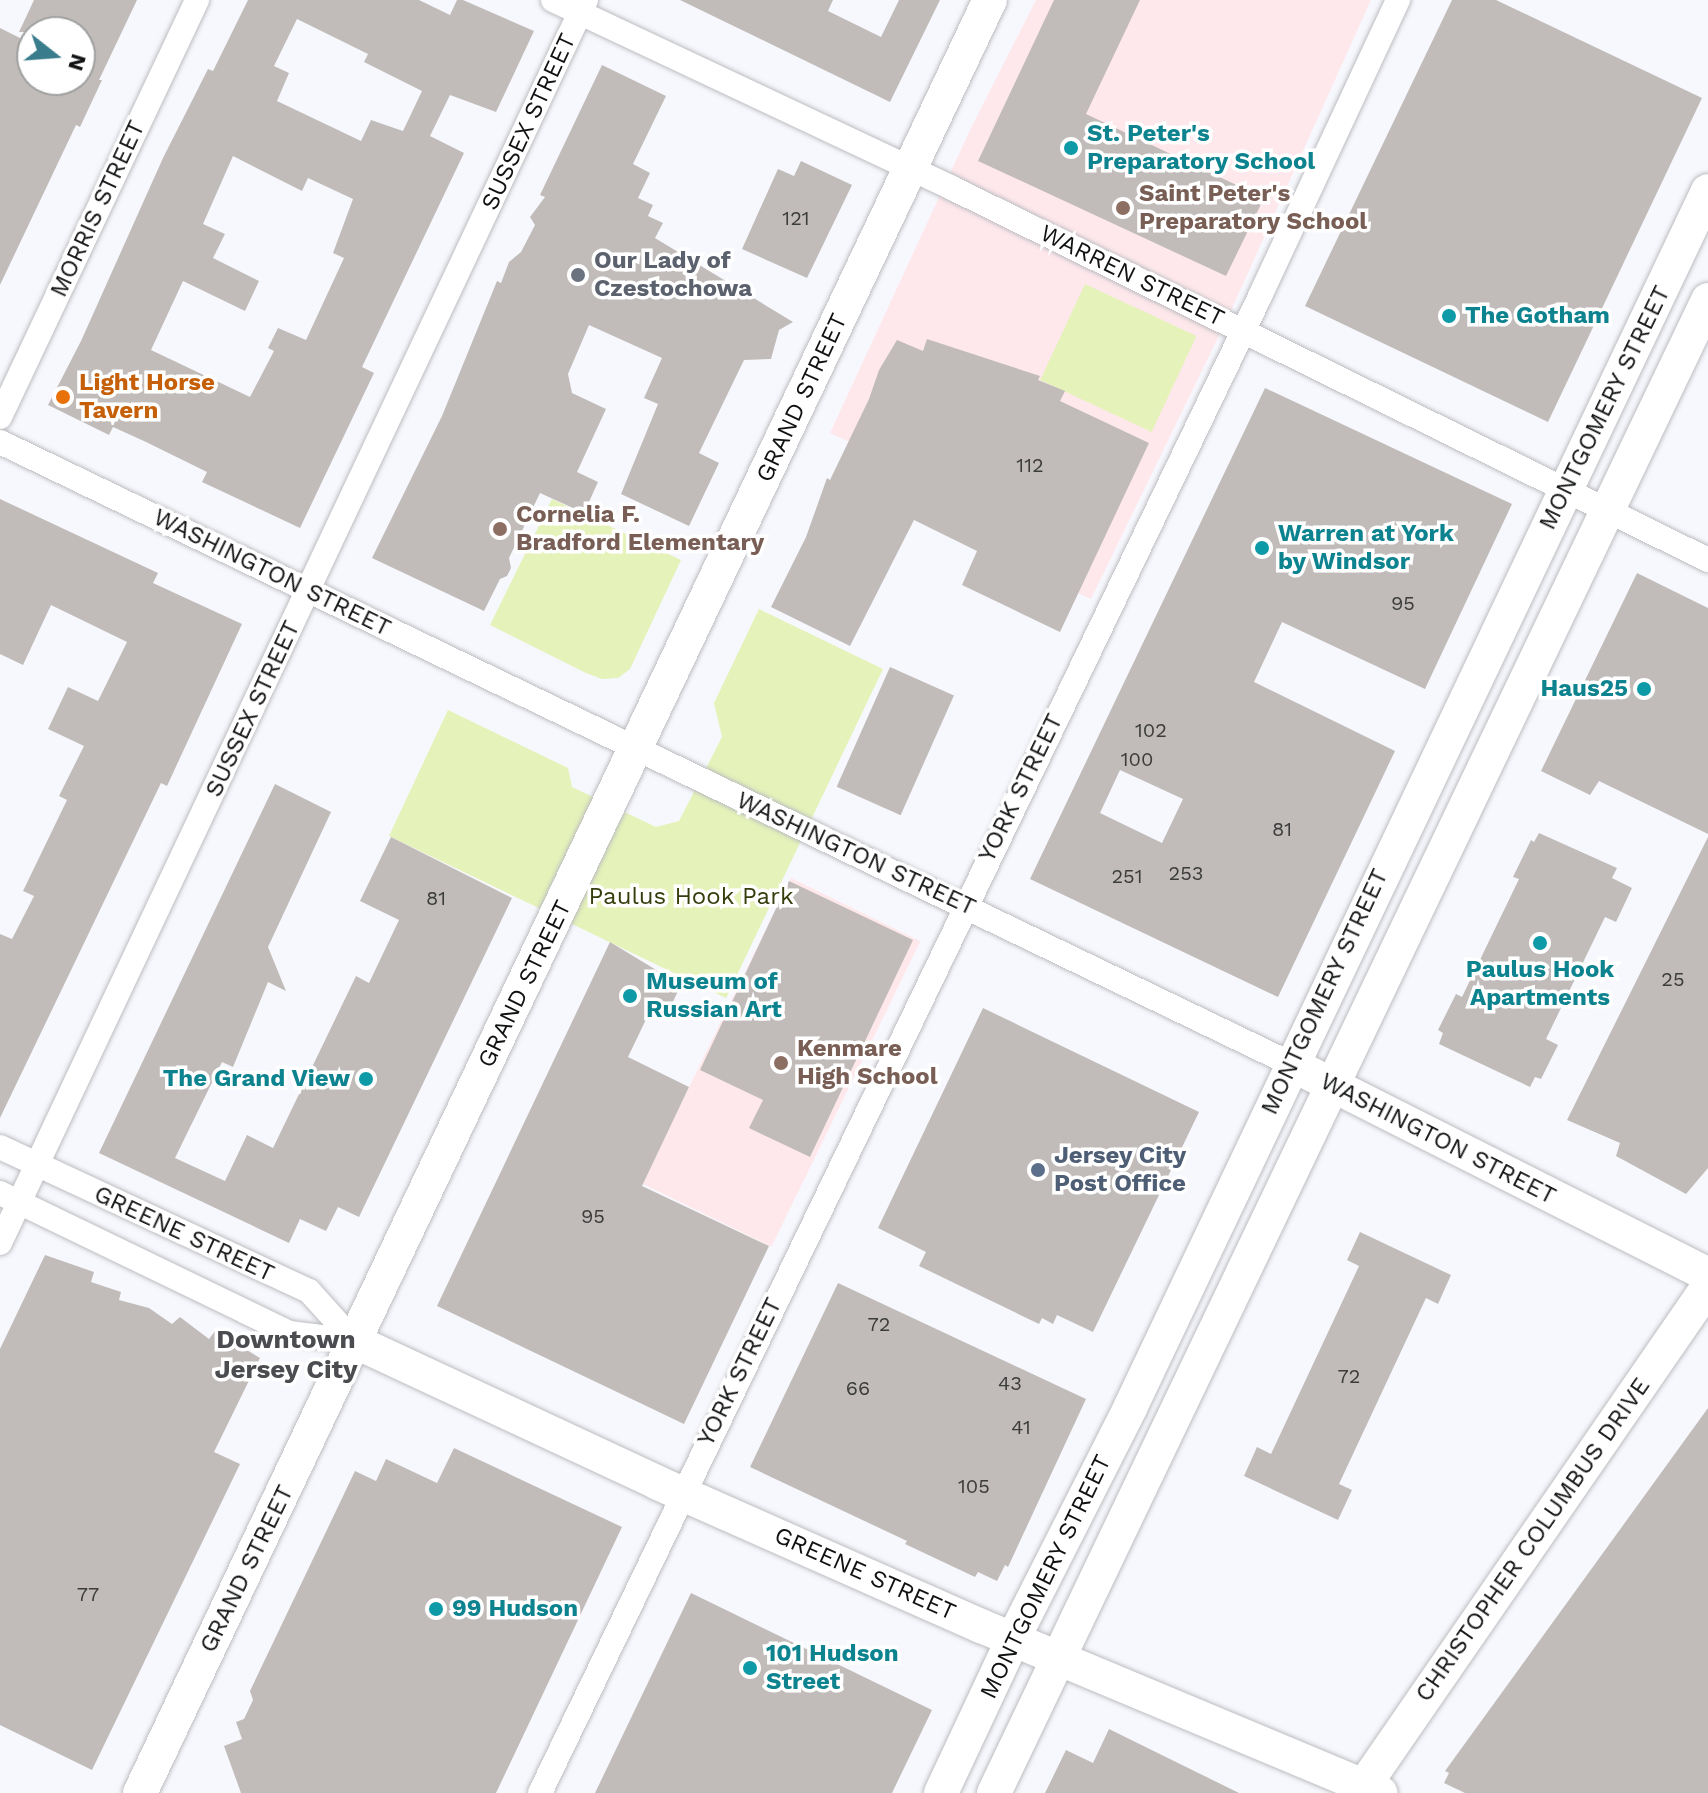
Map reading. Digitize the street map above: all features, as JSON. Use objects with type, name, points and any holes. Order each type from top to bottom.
[{"type":"street","name":"MORRIS STREET","points":[[0,417],[197,0]]},
{"type":"street","name":"WARREN STREET","points":[[553,0],[583,6],[1708,560]]},
{"type":"street","name":"GRAND STREET","points":[[140,1793],[990,0]]},
{"type":"street","name":"YORK STREET","points":[[540,1793],[964,905],[1243,330],[1398,0]]},
{"type":"street","name":"SUSSEX STREET","points":[[0,1243],[10,1198],[38,1166],[583,6]]},
{"type":"street","name":"MONTGOMERY STREET","points":[[941,1793],[1013,1639],[1130,1408],[1708,191]]},
{"type":"street","name":"MONTGOMERY STREET","points":[[994,1793],[1708,300]]},
{"type":"street","name":"WASHINGTON STREET","points":[[0,442],[1291,1064],[1708,1275]]},
{"type":"street","name":"GREENE STREET","points":[[0,1147],[309,1291],[354,1341]]},
{"type":"street","name":"GREENE STREET","points":[[10,1198],[289,1333],[354,1341],[682,1493],[1368,1791]]},
{"type":"street","name":"CHRISTOPHER COLUMBUS DRIVE","points":[[1368,1791],[1708,1287]]},
{"type":"shaded area","points":[[1036,0],[1371,0],[1229,315],[1091,599],[952,535],[917,473],[830,433],[971,128]]},
{"type":"shaded area","name":"Kenmare High School","points":[[791,878],[920,941],[771,1247],[642,1184]]},
{"type":"green space","points":[[1085,284],[1196,336],[1152,432],[1040,380]]},
{"type":"green space","points":[[552,499],[681,560],[630,669],[618,678],[602,679],[586,673],[490,625]]},
{"type":"green space","name":"Paulus Hook Park","points":[[759,609],[883,669],[726,998],[389,836],[448,710],[568,768],[572,787],[656,827],[679,821],[722,737],[714,703]]},
{"type":"building","points":[[34,0],[137,0],[99,80],[102,80],[96,93],[96,16],[26,16]]},
{"type":"building","points":[[248,0],[419,0],[450,15],[457,0],[463,0],[534,31],[496,112],[450,95],[430,136],[464,153],[362,367],[374,373],[300,528],[202,482],[207,472],[146,442],[113,427],[109,435],[48,405],[81,341],[163,158],[208,69],[213,71]],"holes":[[[297,19],[368,54],[364,62],[422,91],[403,131],[371,120],[361,141],[277,101],[289,73],[274,66]],[[233,156],[302,191],[308,178],[353,199],[333,253],[344,258],[306,340],[278,328],[268,348],[274,351],[250,397],[151,350],[183,281],[245,311],[259,281],[213,258],[225,234],[203,224]]]},
{"type":"building","points":[[680,0],[833,0],[828,11],[881,37],[899,0],[940,0],[890,102]]},
{"type":"building","name":"St. Peter's Preparatory School","points":[[1054,0],[1140,0],[1086,114],[1264,198],[1226,276],[978,161]]},
{"type":"building","points":[[1452,0],[1496,0],[1702,98],[1548,422],[1305,306]]},
{"type":"building","points":[[0,28],[16,36],[16,96],[95,96],[80,127],[76,125],[0,285]]},
{"type":"building","points":[[602,65],[666,96],[633,164],[650,173],[638,198],[653,205],[648,216],[663,223],[655,238],[793,322],[779,330],[771,359],[744,360],[699,453],[719,463],[689,526],[621,494],[658,404],[644,398],[662,358],[589,325],[568,374],[572,393],[606,409],[577,472],[598,482],[584,513],[540,493],[509,558],[511,568],[507,576],[500,579],[484,611],[372,558],[442,416],[497,281],[501,283],[509,262],[521,252],[535,225],[530,217],[545,197],[540,195]]},
{"type":"building","points":[[801,161],[852,185],[807,278],[742,249],[778,169],[794,176]]},
{"type":"building","points":[[927,339],[1040,376],[1038,380],[1065,391],[1060,401],[1149,443],[1060,632],[962,585],[977,551],[914,520],[850,646],[771,607],[806,537],[827,478],[830,480],[869,399],[879,370],[897,340],[923,351]]},
{"type":"building","points":[[1265,388],[1512,504],[1425,689],[1282,622],[1254,682],[1395,751],[1278,997],[1030,879]],"holes":[[[1120,770],[1183,799],[1162,843],[1100,813]]]},
{"type":"building","points":[[0,499],[158,573],[153,583],[242,624],[167,786],[161,783],[0,1118],[0,934],[12,939],[34,896],[23,891],[67,800],[59,796],[84,746],[48,729],[68,687],[98,701],[127,642],[51,605],[23,665],[0,654]]},
{"type":"building","name":"Haus25","points":[[1637,573],[1708,608],[1708,834],[1599,781],[1590,795],[1541,771]]},
{"type":"building","points":[[890,667],[954,695],[901,815],[837,787]]},
{"type":"building","points":[[275,784],[331,812],[268,947],[286,991],[268,982],[233,1067],[222,1062],[175,1158],[225,1181],[247,1135],[273,1148],[356,976],[369,983],[399,920],[360,901],[391,837],[512,898],[359,1217],[338,1207],[326,1231],[300,1219],[289,1243],[99,1153]]},
{"type":"building","name":"Paulus Hook Apartments","points":[[1539,833],[1617,868],[1612,878],[1632,888],[1616,922],[1605,917],[1546,1039],[1558,1045],[1541,1079],[1535,1077],[1530,1087],[1439,1044],[1443,1033],[1438,1030],[1456,994],[1462,997],[1519,879],[1513,877],[1531,840],[1534,842]]},
{"type":"building","points":[[1708,837],[1708,1168],[1686,1194],[1616,1156],[1620,1143],[1567,1120]]},
{"type":"building","name":"Kenmare High School","points":[[789,881],[913,940],[810,1157],[749,1128],[763,1100],[700,1070]]},
{"type":"building","points":[[610,942],[681,985],[667,1014],[652,1007],[628,1057],[689,1087],[642,1186],[769,1246],[684,1424],[437,1306]]},
{"type":"building","name":"Jersey City Post Office","points":[[983,1008],[1199,1112],[1093,1332],[1057,1315],[1053,1324],[1042,1318],[1039,1324],[919,1266],[926,1252],[878,1228]]},
{"type":"building","points":[[1360,1232],[1451,1275],[1438,1304],[1426,1298],[1339,1484],[1352,1490],[1338,1520],[1244,1476],[1257,1447],[1271,1454],[1359,1266],[1347,1260]]},
{"type":"building","points":[[45,1255],[94,1272],[91,1282],[121,1292],[119,1300],[149,1308],[172,1324],[180,1317],[209,1339],[215,1331],[260,1358],[214,1452],[240,1464],[92,1770],[0,1725],[0,1349]]},
{"type":"building","points":[[838,1283],[1086,1399],[1008,1567],[1005,1565],[997,1581],[978,1572],[975,1577],[905,1544],[907,1541],[750,1467]]},
{"type":"building","points":[[1708,1408],[1708,1793],[1465,1793],[1444,1783],[1449,1773],[1445,1771]]},
{"type":"building","name":"99 Hudson","points":[[454,1448],[622,1527],[496,1793],[241,1793],[224,1746],[242,1739],[236,1722],[244,1719],[253,1700],[250,1691],[355,1471],[376,1481],[386,1459],[437,1483]]},
{"type":"building","name":"101 Hudson Street","points":[[691,1593],[932,1710],[892,1793],[595,1793]]},
{"type":"building","points":[[1109,1729],[1239,1793],[1045,1793],[1066,1750],[1093,1763]]},
{"type":"place","name":"St. Peter's Preparatory School","points":[[1071,148]]},
{"type":"place","name":"Saint Peter's Preparatory School","points":[[1123,208]]},
{"type":"place","name":"Our Lady of Czestochowa","points":[[578,275]]},
{"type":"place","name":"The Gotham","points":[[1449,316]]},
{"type":"place","name":"Light Horse Tavern","points":[[63,397]]},
{"type":"place","name":"Cornelia F. Bradford Elementary","points":[[500,529]]},
{"type":"place","name":"Warren at York by Windsor","points":[[1262,548]]},
{"type":"place","name":"Haus25","points":[[1644,689]]},
{"type":"place","name":"Paulus Hook Apartments","points":[[1540,943]]},
{"type":"place","name":"Museum of Russian Art","points":[[630,996]]},
{"type":"place","name":"Kenmare High School","points":[[781,1063]]},
{"type":"place","name":"The Grand View","points":[[366,1079]]},
{"type":"place","name":"Jersey City Post Office","points":[[1038,1170]]},
{"type":"place","name":"99 Hudson","points":[[436,1609]]},
{"type":"place","name":"101 Hudson Street","points":[[750,1668]]},
{"type":"district","name":"Downtown Jersey City","points":[[286,1355]]}]
